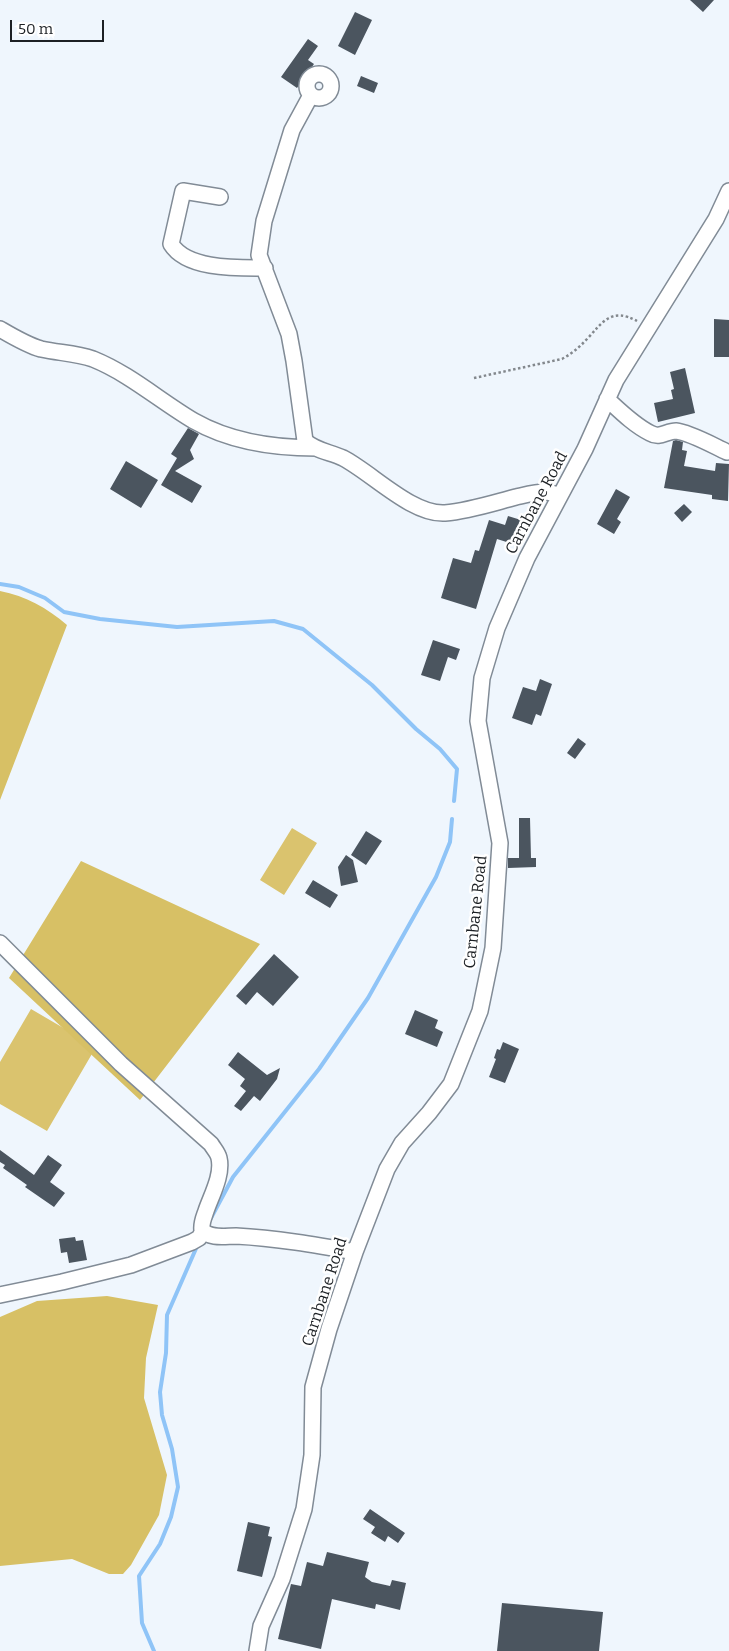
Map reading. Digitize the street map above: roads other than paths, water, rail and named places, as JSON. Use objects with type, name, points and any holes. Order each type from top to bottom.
[{"type":"street","points":[[312,95],[292,130],[264,221],[259,255],[289,334],[305,441],[316,448],[342,458],[394,493],[422,509],[437,513],[456,511],[530,494],[547,492],[560,496]]},
{"type":"street","points":[[220,197],[183,191],[171,244],[176,252],[190,260],[230,268],[265,268]]},
{"type":"street","name":"Carnbane Road","points":[[257,1651],[261,1626],[282,1579],[304,1510],[312,1455],[313,1387],[329,1329],[355,1252],[387,1169],[402,1143],[429,1113],[451,1084],[480,1011],[493,948],[500,843],[478,721],[482,678],[497,628],[527,558],[585,449],[616,380],[716,219],[729,191]]},
{"type":"street","points":[[0,329],[39,348],[76,354],[95,360],[133,379],[171,406],[214,430],[265,446],[316,448]]},
{"type":"street","points":[[607,399],[630,420],[650,434],[659,436],[675,431],[690,435],[727,452]]},
{"type":"street","points":[[0,943],[121,1064],[211,1144],[216,1151],[220,1167],[217,1181],[203,1218],[201,1227],[204,1232],[216,1236],[237,1236],[305,1243],[355,1252]]},
{"type":"street","points":[[0,1295],[131,1265],[192,1242],[204,1232]]},
{"type":"waterway","points":[[0,584],[19,587],[45,598],[64,612],[100,619],[177,627],[274,621],[303,629],[372,685],[416,729],[440,749],[457,769],[454,801]]},
{"type":"waterway","points":[[211,1218],[233,1177],[319,1069],[368,998],[436,877],[450,842],[452,819]]},
{"type":"waterway","points":[[154,1651],[142,1623],[139,1576],[160,1544],[171,1517],[178,1487],[172,1449],[162,1415],[160,1392],[166,1353],[167,1315],[198,1244]]}]
